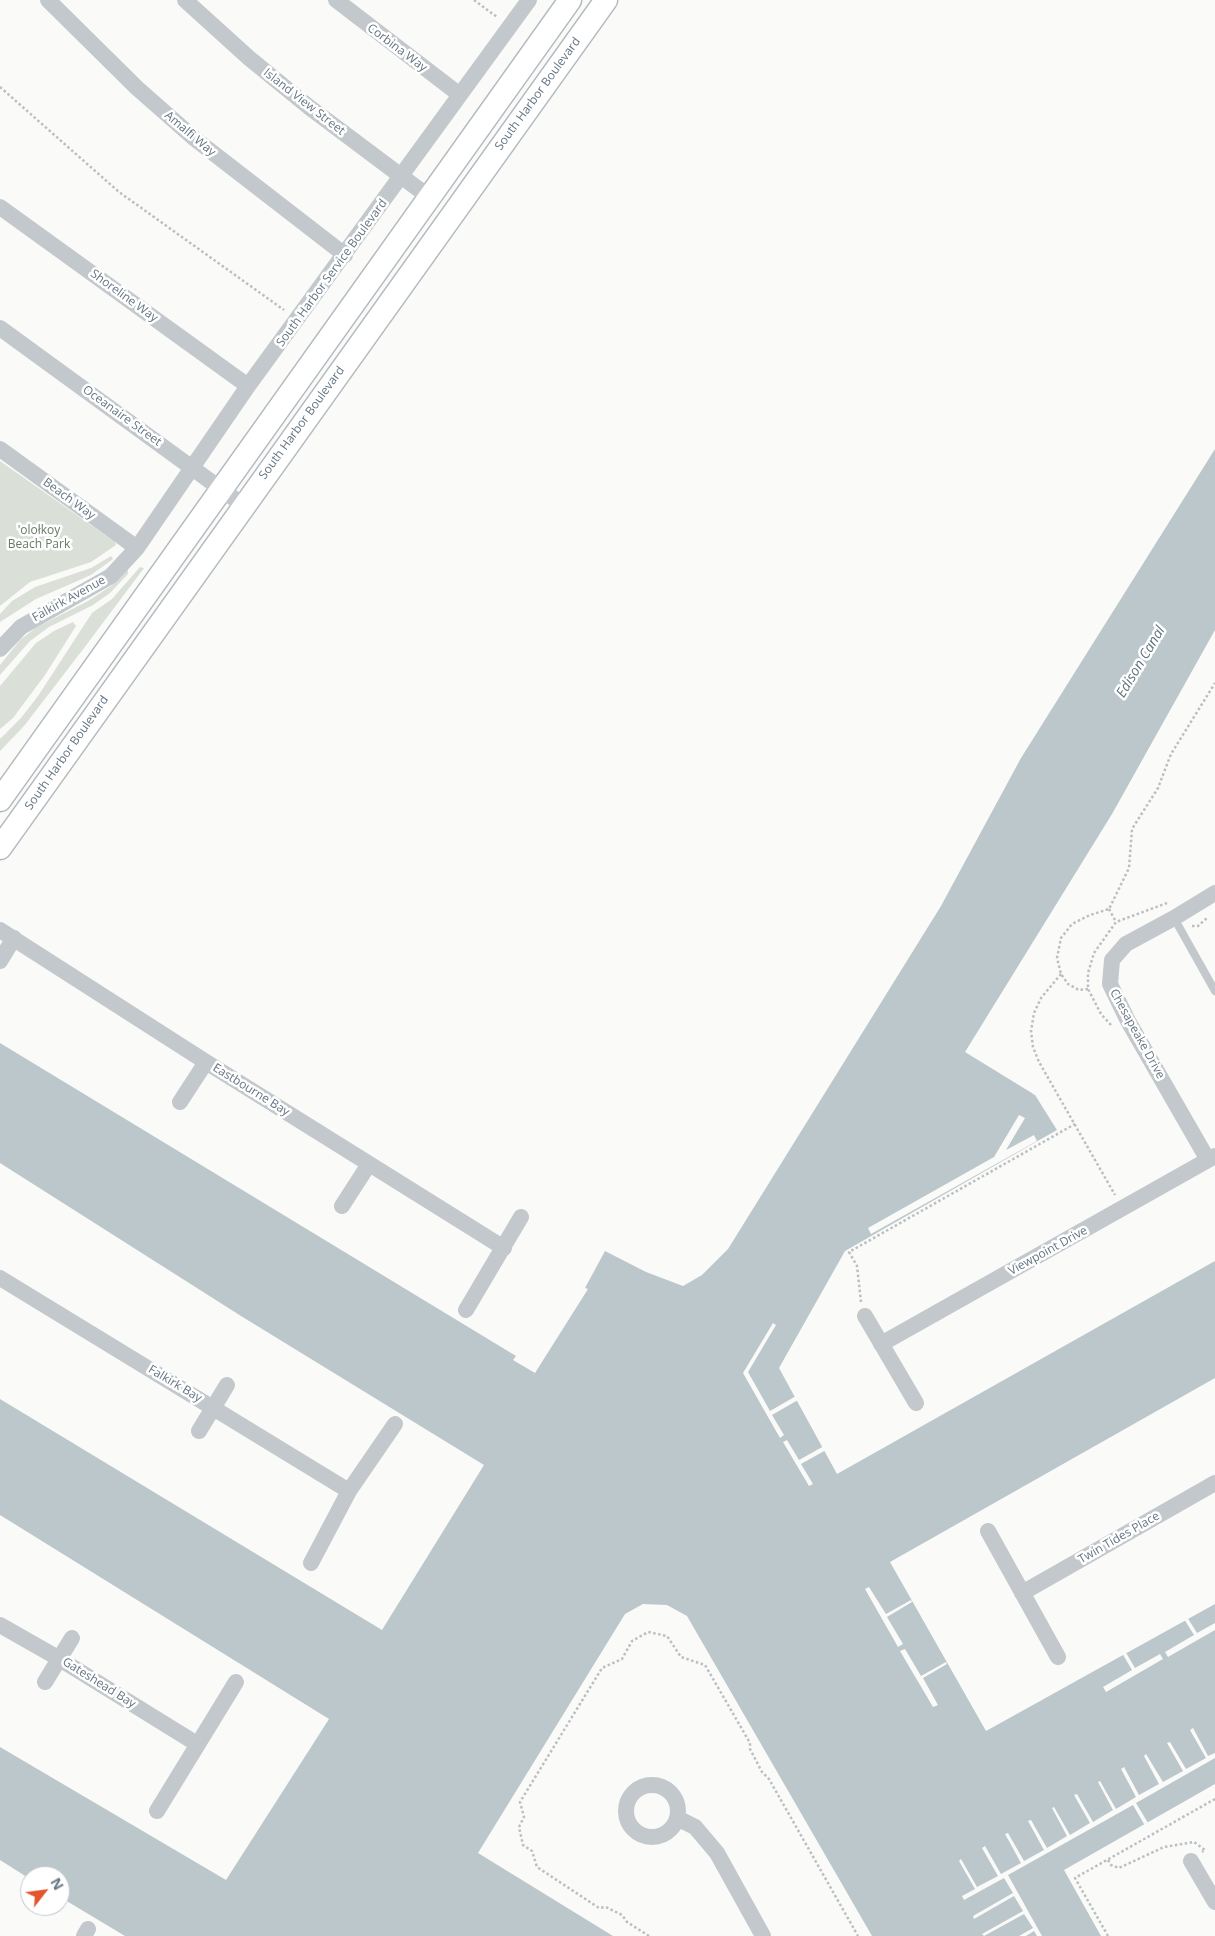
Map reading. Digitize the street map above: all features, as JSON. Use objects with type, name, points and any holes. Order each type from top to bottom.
[{"type":"main road","points":[[0,800],[570,0]]},
{"type":"main road","name":"South Harbor Boulevard","points":[[0,848],[243,505],[606,0]]},
{"type":"street","name":"Amalfi Way","points":[[48,0],[137,88],[195,139],[345,254]]},
{"type":"street","name":"Island View Street","points":[[184,0],[257,64],[429,197]]},
{"type":"street","name":"Corbina Way","points":[[336,0],[460,95]]},
{"type":"street","name":"South Harbor Service Boulevard","points":[[137,548],[248,386],[298,320],[529,0]]},
{"type":"street","name":"Shoreline Way","points":[[0,207],[248,386]]},
{"type":"street","name":"Oceanaire Street","points":[[0,328],[243,505]]},
{"type":"street","name":"Beach Way","points":[[0,449],[137,548]]},
{"type":"street","name":"Falkirk Avenue","points":[[1,646],[20,627],[111,576],[137,548]]},
{"type":"street","name":"Chesapeake Drive","points":[[1212,1158],[1128,1021],[1110,984],[1112,960],[1126,944],[1215,893]]},
{"type":"street","points":[[0,961],[7,934]]},
{"type":"street","name":"Eastbourne Bay","points":[[7,934],[206,1062],[504,1248]]},
{"type":"street","points":[[180,1102],[206,1062]]},
{"type":"street","name":"Viewpoint Drive","points":[[881,1344],[1212,1158]]},
{"type":"street","points":[[342,1206],[369,1164]]},
{"type":"street","points":[[466,1310],[521,1218]]},
{"type":"street","name":"Falkirk Bay","points":[[0,1278],[350,1491]]},
{"type":"street","points":[[865,1316],[916,1403]]},
{"type":"street","points":[[199,1430],[227,1385]]},
{"type":"street","points":[[311,1563],[350,1491],[395,1424]]},
{"type":"street","name":"Twin Tides Place","points":[[1022,1593],[1215,1483]]},
{"type":"street","points":[[988,1531],[1058,1657]]},
{"type":"street","name":"Gateshead Bay","points":[[0,1625],[58,1658],[197,1744]]},
{"type":"street","points":[[45,1682],[72,1638]]},
{"type":"street","points":[[157,1811],[236,1682]]},
{"type":"street","points":[[677,1818],[695,1827],[717,1853],[763,1936]]},
{"type":"street","points":[[1187,1855],[1215,1902]]},
{"type":"lane","points":[[1174,918],[1215,991]]},
{"type":"path","points":[[474,0],[510,27]]},
{"type":"path","points":[[0,87],[119,192],[298,320]]},
{"type":"path","points":[[1088,990],[1079,990],[1068,984],[1061,974],[1057,958],[1061,938],[1072,924],[1090,915],[1109,909],[1129,868],[1132,829],[1158,788],[1171,754],[1215,683]]},
{"type":"path","points":[[1109,909],[1116,922]]},
{"type":"path","points":[[1061,974],[1041,998],[1034,1013],[1031,1031],[1039,1062],[1123,1209]]},
{"type":"path","points":[[865,1316],[860,1299],[857,1266],[850,1252],[1075,1124]]},
{"type":"path","points":[[649,1936],[627,1922],[622,1915],[606,1907],[598,1908],[536,1867],[532,1850],[523,1845],[519,1827],[524,1817],[520,1802],[602,1668],[622,1658],[632,1641],[648,1632],[667,1636],[681,1657],[705,1664],[750,1743],[750,1749],[762,1772],[769,1779],[858,1936]]},
{"type":"path","points":[[1108,1936],[1075,1878],[1215,1799]]},
{"type":"path","points":[[1108,1860],[1119,1868],[1152,1851],[1183,1844],[1194,1842],[1205,1850],[1187,1855],[1183,1844]]},
{"type":"green space","name":"'olołkoy Beach Park","points":[[0,461],[115,542],[116,545],[91,562],[30,582],[0,606]]},
{"type":"green space","points":[[111,556],[113,559],[91,575],[36,599],[0,622],[0,614],[12,601],[35,587],[91,568]]},
{"type":"green space","points":[[140,567],[144,568],[84,648],[24,726],[0,751],[0,739],[21,718],[38,696],[92,613],[112,599]]},
{"type":"green space","points":[[128,569],[128,574],[110,593],[93,605],[49,627],[30,641],[0,675],[0,665],[20,640],[37,627],[88,601],[111,586]]},
{"type":"green space","points":[[73,622],[76,626],[45,675],[13,718],[0,729],[0,686],[36,643],[54,631]]},
{"type":"water","name":"Edison Canal","points":[[1215,449],[1215,630],[1112,814],[965,1052],[1035,1095],[1057,1130],[845,1251],[779,1368],[837,1474],[1215,1261],[1215,1378],[890,1562],[986,1731],[1215,1604],[1215,1784],[1064,1870],[1101,1936],[872,1936],[687,1616],[667,1605],[643,1604],[625,1614],[478,1853],[613,1936],[125,1936],[70,1903],[70,1866],[20,1866],[20,1873],[0,1860],[0,1747],[226,1880],[329,1719],[0,1515],[0,1399],[382,1630],[484,1465],[241,1316],[0,1163],[0,1043],[516,1356],[513,1360],[535,1373],[588,1289],[585,1288],[605,1251],[646,1272],[683,1286],[702,1275],[728,1249],[941,906],[1021,758]]},
{"type":"pier","points":[[1019,1115],[1025,1118],[1006,1150],[1034,1135],[1037,1141],[871,1234],[868,1228],[994,1157]]},
{"type":"pier","points":[[773,1323],[776,1325],[748,1372],[770,1411],[796,1396],[798,1400],[772,1415],[784,1435],[780,1438],[743,1373]]},
{"type":"pier","points":[[787,1440],[799,1460],[824,1446],[826,1450],[801,1464],[813,1484],[809,1486],[783,1442]]},
{"type":"pier","points":[[869,1587],[886,1614],[911,1600],[912,1602],[887,1617],[903,1644],[898,1647],[865,1589]]},
{"type":"pier","points":[[1187,1617],[1197,1633],[1215,1623],[1215,1630],[1168,1657],[1165,1652],[1194,1635],[1184,1619]]},
{"type":"pier","points":[[905,1649],[921,1676],[946,1662],[947,1664],[923,1678],[938,1705],[933,1707],[900,1651]]},
{"type":"pier","points":[[1125,1651],[1135,1668],[1160,1654],[1163,1659],[1106,1692],[1103,1687],[1132,1670],[1122,1653]]},
{"type":"pier","points":[[1193,1728],[1208,1756],[1215,1753],[1215,1758],[1136,1803],[1148,1823],[1144,1824],[1133,1805],[1008,1875],[1042,1936],[1037,1936],[1034,1931],[1026,1936],[1019,1936],[1033,1928],[1024,1914],[984,1936],[982,1934],[1023,1911],[1014,1896],[974,1919],[973,1916],[1013,1893],[1004,1878],[964,1900],[962,1896],[975,1889],[959,1861],[961,1859],[977,1887],[998,1876],[982,1848],[985,1846],[1001,1874],[1021,1863],[1005,1834],[1008,1833],[1024,1861],[1044,1850],[1028,1821],[1031,1820],[1047,1848],[1067,1836],[1052,1808],[1054,1807],[1070,1835],[1090,1823],[1074,1795],[1077,1794],[1093,1822],[1113,1810],[1098,1782],[1100,1781],[1116,1809],[1136,1797],[1121,1769],[1124,1767],[1139,1795],[1159,1784],[1144,1756],[1146,1754],[1163,1782],[1183,1771],[1167,1743],[1170,1742],[1186,1769],[1206,1758],[1190,1730]]}]
